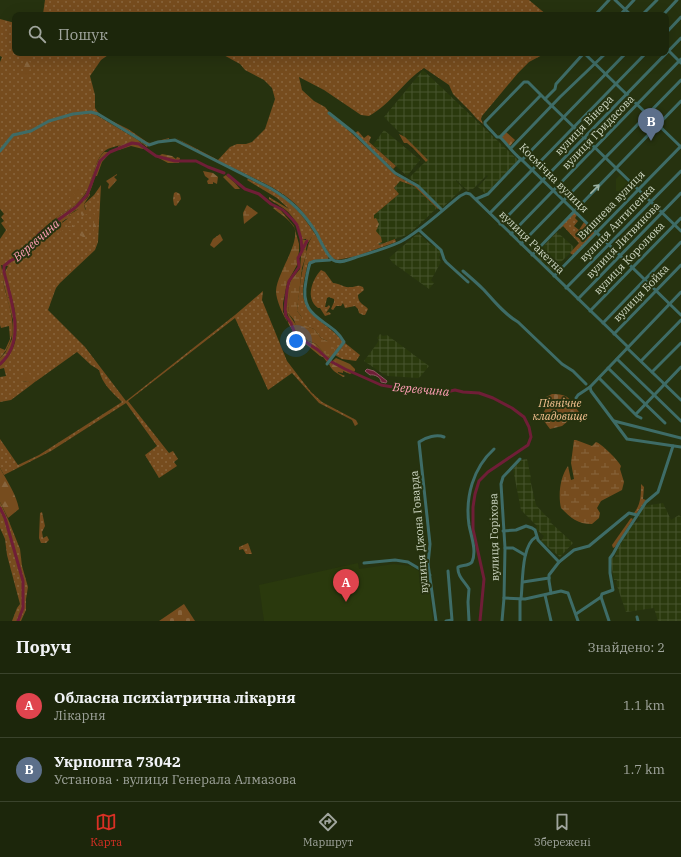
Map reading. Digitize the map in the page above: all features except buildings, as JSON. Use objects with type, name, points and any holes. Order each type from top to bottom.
[{"type":"street","points":[[598,12],[609,0]]},
{"type":"street","points":[[615,0],[627,12]]},
{"type":"street","points":[[625,10],[634,0]]},
{"type":"street","points":[[645,12],[657,0]]},
{"type":"street","points":[[665,12],[677,0]]},
{"type":"street","points":[[669,30],[681,17]]},
{"type":"street","name":"вулиця Вінера","points":[[669,48],[681,38]]},
{"type":"street","points":[[669,52],[680,61]]},
{"type":"street","points":[[545,99],[555,89],[556,84],[581,56]]},
{"type":"street","points":[[587,56],[681,147]]},
{"type":"street","points":[[511,148],[603,56]]},
{"type":"street","points":[[0,151],[13,135],[31,131],[49,122],[73,114],[94,112],[149,145],[174,140],[284,196],[301,212],[316,232],[332,259],[336,262],[379,250],[399,242],[419,230],[464,193],[470,194],[476,199],[487,195],[623,56]]},
{"type":"street","points":[[490,213],[643,56]]},
{"type":"street","name":"вулиця Вінера","points":[[500,224],[627,94],[662,56]]},
{"type":"street","name":"вулиця Гридасова","points":[[511,234],[680,61]]},
{"type":"street","points":[[521,244],[681,80]]},
{"type":"street","name":"Космічна вулиця","points":[[541,95],[529,82],[525,81],[485,124],[511,148],[513,153],[533,170],[542,181],[564,200],[596,234],[681,315]]},
{"type":"street","points":[[499,137],[541,95],[681,231]]},
{"type":"street","points":[[532,255],[681,101]]},
{"type":"street","points":[[329,112],[353,132],[395,173],[418,186],[442,210]]},
{"type":"street","name":"Вишнева вулиця","points":[[554,276],[681,147]]},
{"type":"street","name":"вулиця Антипенка","points":[[566,288],[681,171]]},
{"type":"street","name":"вулиця Литвинова","points":[[578,299],[681,193]]},
{"type":"street","name":"вулиця Ракетна","points":[[476,199],[681,400]]},
{"type":"street","name":"вулиця Королюка","points":[[590,311],[681,218]]},
{"type":"street","points":[[419,230],[441,250],[446,262],[468,282]]},
{"type":"street","points":[[603,323],[681,242]]},
{"type":"street","points":[[329,362],[344,342],[340,335],[309,310],[305,300],[304,291],[310,263],[332,259]]},
{"type":"street","name":"вулиця Бойка","points":[[614,334],[681,265]]},
{"type":"street","points":[[462,271],[562,364],[573,371],[586,384]]},
{"type":"street","points":[[576,398],[599,378],[681,292]]},
{"type":"street","points":[[641,361],[681,320]]},
{"type":"street","points":[[652,372],[681,343]]},
{"type":"street","points":[[617,359],[681,420]]},
{"type":"street","points":[[636,414],[681,367]]},
{"type":"street","points":[[608,368],[665,423]]},
{"type":"street","points":[[599,378],[637,416],[641,418]]},
{"type":"street","points":[[590,387],[591,391],[624,435],[629,440],[680,447],[681,438],[614,421]]},
{"type":"street","points":[[677,396],[681,392]]},
{"type":"street","name":"вулиця Джона Говарда","points":[[436,621],[428,561],[430,544],[419,442],[423,439],[439,435],[444,437]]},
{"type":"street","points":[[576,614],[601,597],[602,594],[613,590],[610,573],[610,558],[637,515],[648,500],[658,492],[673,446]]},
{"type":"street","points":[[469,621],[469,589],[460,577],[457,570],[458,567],[469,564],[472,560],[474,549],[469,522],[470,494],[478,468],[485,457],[494,449]]},
{"type":"street","name":"вулиця Горіхова","points":[[502,621],[505,548],[503,531],[502,480],[520,459]]},
{"type":"street","points":[[551,593],[549,578],[551,572],[559,562],[574,550],[589,546],[628,514],[631,513],[637,515]]},
{"type":"street","points":[[503,531],[516,530],[527,526],[534,529],[538,540],[559,562]]},
{"type":"street","points":[[520,621],[520,599],[525,555],[531,541],[536,537]]},
{"type":"street","points":[[505,548],[514,548],[525,555]]},
{"type":"street","points":[[364,564],[395,560],[408,562],[430,575]]},
{"type":"street","points":[[446,621],[452,620],[448,571]]},
{"type":"street","points":[[523,582],[549,578]]},
{"type":"street","points":[[504,598],[520,599],[563,591],[567,592],[578,621]]},
{"type":"street","points":[[545,595],[552,621]]},
{"type":"street","points":[[601,597],[609,621]]},
{"type":"street","points":[[637,617],[638,621]]},
{"type":"shaded area","points":[[423,70],[518,160],[486,194],[478,187],[488,176],[487,175],[473,189],[468,191],[456,180],[463,188],[442,208],[409,178],[427,160],[384,117]]},
{"type":"shaded area","points":[[384,130],[420,160],[407,176],[373,145]]},
{"type":"shaded area","points":[[620,175],[634,190],[629,194],[626,191],[616,191],[616,179]]},
{"type":"shaded area","points":[[400,181],[414,186],[437,208],[409,234],[379,245],[374,229],[374,215],[399,194],[394,188]]},
{"type":"shaded area","points":[[557,232],[575,248],[552,271],[535,255]]},
{"type":"shaded area","points":[[418,233],[442,253],[439,257],[441,262],[431,280],[434,283],[429,289],[393,263],[389,258]]},
{"type":"shaded area","points":[[380,334],[383,336],[387,335],[429,366],[420,377],[388,376],[364,361],[379,340],[377,338]]},
{"type":"shaded area","points":[[527,459],[536,505],[551,520],[550,522],[573,543],[560,557],[541,541],[544,536],[536,529],[537,526],[521,510],[513,469],[521,460]]},
{"type":"shaded area","points":[[663,503],[671,520],[679,515],[681,517],[681,621],[658,621],[654,608],[626,612],[616,583],[617,580],[614,580],[610,558],[615,557],[616,552],[632,524],[640,521],[639,515],[644,506]]},
{"type":"shaded area","points":[[358,563],[359,569],[394,564],[411,566],[428,577],[433,621],[264,621],[259,585]]},
{"type":"green space","points":[[45,0],[529,0],[543,12],[43,12]]},
{"type":"green space","points":[[0,19],[12,22],[12,56],[107,56],[101,60],[90,76],[95,95],[95,108],[100,115],[128,129],[150,143],[147,143],[94,112],[73,113],[28,131],[16,133],[0,150],[0,62],[2,57],[0,56]]},
{"type":"green space","points":[[24,56],[30,56],[29,62],[32,63],[32,68],[29,70],[31,76],[27,75],[28,80],[24,80],[23,72],[26,60]]},
{"type":"green space","points":[[225,56],[540,56],[529,62],[518,73],[482,116],[481,119],[483,124],[453,94],[449,85],[424,68],[391,99],[369,116],[361,115],[324,90],[299,77],[302,90],[314,101],[325,107],[397,176],[418,187],[439,208],[438,209],[414,186],[400,181],[394,188],[399,194],[374,215],[374,229],[379,245],[395,239],[396,242],[357,256],[337,260],[332,258],[305,215],[286,196],[176,138],[218,160],[230,147],[237,144],[252,142],[265,129],[275,99],[272,88],[264,80],[245,70],[240,64]]},
{"type":"green space","points":[[93,113],[148,146],[147,147],[139,141],[106,150],[98,159],[88,189],[82,199],[37,234],[15,258],[20,259],[37,244],[42,235],[48,232],[52,228],[51,227],[58,222],[60,224],[59,230],[62,223],[71,216],[69,215],[80,208],[86,210],[84,204],[94,195],[101,185],[98,242],[95,250],[56,288],[48,310],[85,347],[126,401],[263,291],[262,300],[287,361],[311,392],[322,402],[356,420],[358,424],[355,426],[352,420],[319,403],[292,373],[268,390],[235,318],[128,401],[169,453],[173,451],[178,459],[174,462],[177,466],[159,478],[145,455],[157,446],[126,403],[51,451],[4,475],[0,468],[0,439],[18,465],[39,455],[122,402],[105,384],[99,370],[77,352],[35,382],[36,381],[22,378],[22,381],[29,382],[29,385],[31,385],[11,400],[0,402],[0,377],[6,376],[4,368],[0,369],[0,366],[9,355],[17,332],[14,308],[5,272],[8,266],[1,265],[4,287],[13,326],[10,342],[6,350],[0,358],[0,348],[5,350],[10,339],[9,326],[1,328],[0,325],[0,239],[6,230],[1,223],[4,221],[1,217],[4,214],[0,209],[0,152],[14,135],[32,131],[49,122],[73,114]]},
{"type":"green space","points":[[358,131],[364,138],[368,135],[371,137],[369,142],[396,166],[393,169],[355,133]]},
{"type":"green space","points":[[506,132],[515,140],[510,146],[501,138]]},
{"type":"green space","points":[[399,134],[405,137],[428,160],[426,162],[413,148],[407,143],[404,143]]},
{"type":"green space","points":[[134,140],[139,141],[142,144],[140,146],[145,148],[143,149],[131,146],[119,150],[118,146]]},
{"type":"green space","points":[[104,152],[108,152],[108,155],[102,162],[97,176],[95,176],[90,192],[82,204],[68,216],[46,231],[33,243],[24,255],[16,259],[15,258],[39,233],[40,234],[44,231],[53,220],[82,199],[88,190],[100,156]]},
{"type":"green space","points":[[162,154],[172,156],[176,159],[177,157],[180,158],[179,163],[168,163],[157,157]]},
{"type":"green space","points":[[203,171],[213,173],[218,177],[217,184],[213,182],[213,184],[208,184],[207,181],[209,179],[205,176]]},
{"type":"green space","points":[[117,174],[114,177],[117,180],[109,189],[109,184],[106,181]]},
{"type":"green space","points":[[226,175],[240,189],[235,189],[223,177]]},
{"type":"green space","points":[[247,178],[273,191],[288,201],[305,220],[329,256],[328,259],[314,260],[308,263],[303,288],[306,306],[311,313],[331,329],[343,342],[331,359],[327,341],[321,338],[314,329],[303,325],[301,316],[297,311],[303,269],[309,242],[312,237],[302,240],[292,216],[285,209],[269,199],[269,197],[289,209],[277,198],[247,180]]},
{"type":"green space","points":[[78,187],[80,188],[80,192],[75,194],[70,203],[63,207]]},
{"type":"green space","points":[[176,192],[180,194],[181,199],[176,206],[174,205],[173,199],[174,193]]},
{"type":"green space","points":[[89,193],[90,195],[84,204],[86,210],[88,206],[90,207],[87,214],[82,216],[79,209],[74,211],[88,197]]},
{"type":"green space","points":[[247,205],[258,213],[244,224],[243,213]]},
{"type":"green space","points":[[277,206],[294,226],[299,244],[297,265],[287,283],[283,303],[283,312],[288,323],[277,299],[276,291],[280,276],[292,249],[295,233],[292,224],[273,208]]},
{"type":"green space","points":[[574,212],[577,215],[575,218],[578,221],[574,226],[579,230],[584,222],[595,233],[573,255],[570,253],[579,243],[563,226],[560,229],[559,228]]},
{"type":"green space","points":[[93,213],[95,215],[97,213],[99,214],[95,237],[93,226],[95,218],[92,215]]},
{"type":"green space","points":[[69,215],[71,218],[62,222],[64,226],[63,230],[60,232],[60,224],[58,222]]},
{"type":"green space","points":[[376,218],[379,224],[376,231],[381,237],[382,242],[371,247],[375,242],[372,240],[373,219]]},
{"type":"green space","points":[[72,225],[74,225],[75,228],[81,227],[88,233],[87,237],[83,237],[68,229],[68,226],[72,227]]},
{"type":"green space","points":[[51,227],[52,228],[20,260],[18,259],[28,251],[34,242]]},
{"type":"green space","points":[[307,233],[312,237],[307,244],[306,249],[303,250],[302,240],[306,240]]},
{"type":"green space","points":[[220,234],[223,240],[214,248],[210,245],[213,239]]},
{"type":"green space","points":[[306,249],[307,252],[302,268],[297,311],[301,316],[304,325],[314,329],[321,338],[327,341],[334,348],[335,352],[331,359],[316,344],[307,340],[298,332],[294,320],[288,313],[291,280],[300,269],[301,256],[303,250]]},
{"type":"green space","points":[[2,268],[5,270],[10,299],[8,297],[7,298]]},
{"type":"green space","points":[[321,270],[325,272],[333,283],[348,287],[363,287],[364,290],[358,295],[358,298],[360,302],[368,309],[365,315],[359,313],[355,306],[345,308],[343,303],[341,306],[336,306],[333,310],[331,309],[334,299],[329,297],[327,298],[325,307],[329,305],[330,307],[326,313],[329,312],[331,314],[325,316],[320,308],[314,304],[311,294],[311,289],[315,279]]},
{"type":"green space","points":[[291,280],[288,313],[306,340],[316,344],[331,359],[327,362],[323,357],[296,336],[288,323],[288,321],[292,326],[286,310],[288,288]]},
{"type":"green space","points":[[8,287],[10,288],[17,327],[14,343],[10,352],[7,354],[5,353],[12,339],[13,320],[7,298],[9,298]]},
{"type":"green space","points":[[345,343],[360,355],[356,361],[342,359],[335,355]]},
{"type":"green space","points":[[10,352],[9,356],[0,366],[0,358],[5,353],[7,354]]},
{"type":"green space","points":[[336,358],[350,364],[355,371],[350,374],[343,371],[343,373],[338,372],[345,376],[343,377],[337,373],[329,364]]},
{"type":"green space","points":[[30,374],[36,381],[31,385],[29,385],[29,382],[21,381],[22,378]]},
{"type":"green space","name":"Північне кладовище","points":[[552,394],[566,396],[579,412],[562,426],[550,429],[541,417],[546,408],[540,400]]},
{"type":"green space","points":[[574,440],[592,446],[596,442],[599,443],[610,452],[621,466],[620,469],[624,482],[622,490],[601,501],[597,508],[600,513],[599,518],[592,524],[578,522],[561,508],[560,486],[565,470],[568,466],[571,480],[574,479],[571,463]]},
{"type":"green space","points":[[0,468],[14,493],[19,509],[8,518],[0,502]]},
{"type":"green space","points":[[641,484],[644,487],[643,499],[646,500],[636,514],[634,513],[641,496]]},
{"type":"green space","points":[[0,502],[20,549],[22,566],[28,587],[26,610],[21,621],[12,621],[20,604],[7,555],[5,539],[0,528]]},
{"type":"green space","points":[[42,512],[45,526],[42,532],[43,538],[47,536],[49,540],[46,543],[41,543],[39,538],[40,513]]},
{"type":"green space","points":[[631,518],[633,519],[613,548],[612,545]]},
{"type":"green space","points":[[248,543],[252,554],[246,554],[243,549],[239,550],[239,547]]},
{"type":"green space","points":[[184,604],[195,621],[159,621]]},
{"type":"water","points":[[367,369],[374,371],[387,381],[386,383],[381,382],[377,376],[370,375],[365,371]]},
{"type":"waterway","name":"Веревчина","points":[[0,364],[8,355],[13,344],[15,332],[13,307],[4,272],[4,266],[20,256],[40,233],[76,207],[87,195],[100,161],[110,152],[132,143],[139,144],[156,156],[175,161],[196,161],[224,173]]},
{"type":"waterway","name":"Веревчина","points":[[228,175],[245,189],[259,194],[271,204],[283,210],[297,225],[301,239],[302,251],[298,258],[299,267],[289,281],[285,309],[286,316],[294,331],[300,338],[318,350],[330,361],[381,385],[415,391],[442,393],[455,390],[479,393],[493,398],[512,408],[524,417],[529,427],[531,437],[528,445],[488,472],[479,481],[475,494],[473,507],[473,529],[484,579],[480,621]]},
{"type":"waterway","name":"Веревчина","points":[[302,250],[307,241]]},
{"type":"waterway","name":"Веревчина","points":[[0,508],[5,518],[23,581],[23,608],[18,621]]},
{"type":"place","name":"Укрпошта 73042","points":[[651,141]]},
{"type":"place","name":"Обласна психіатрична лікарня","points":[[346,602]]}]
